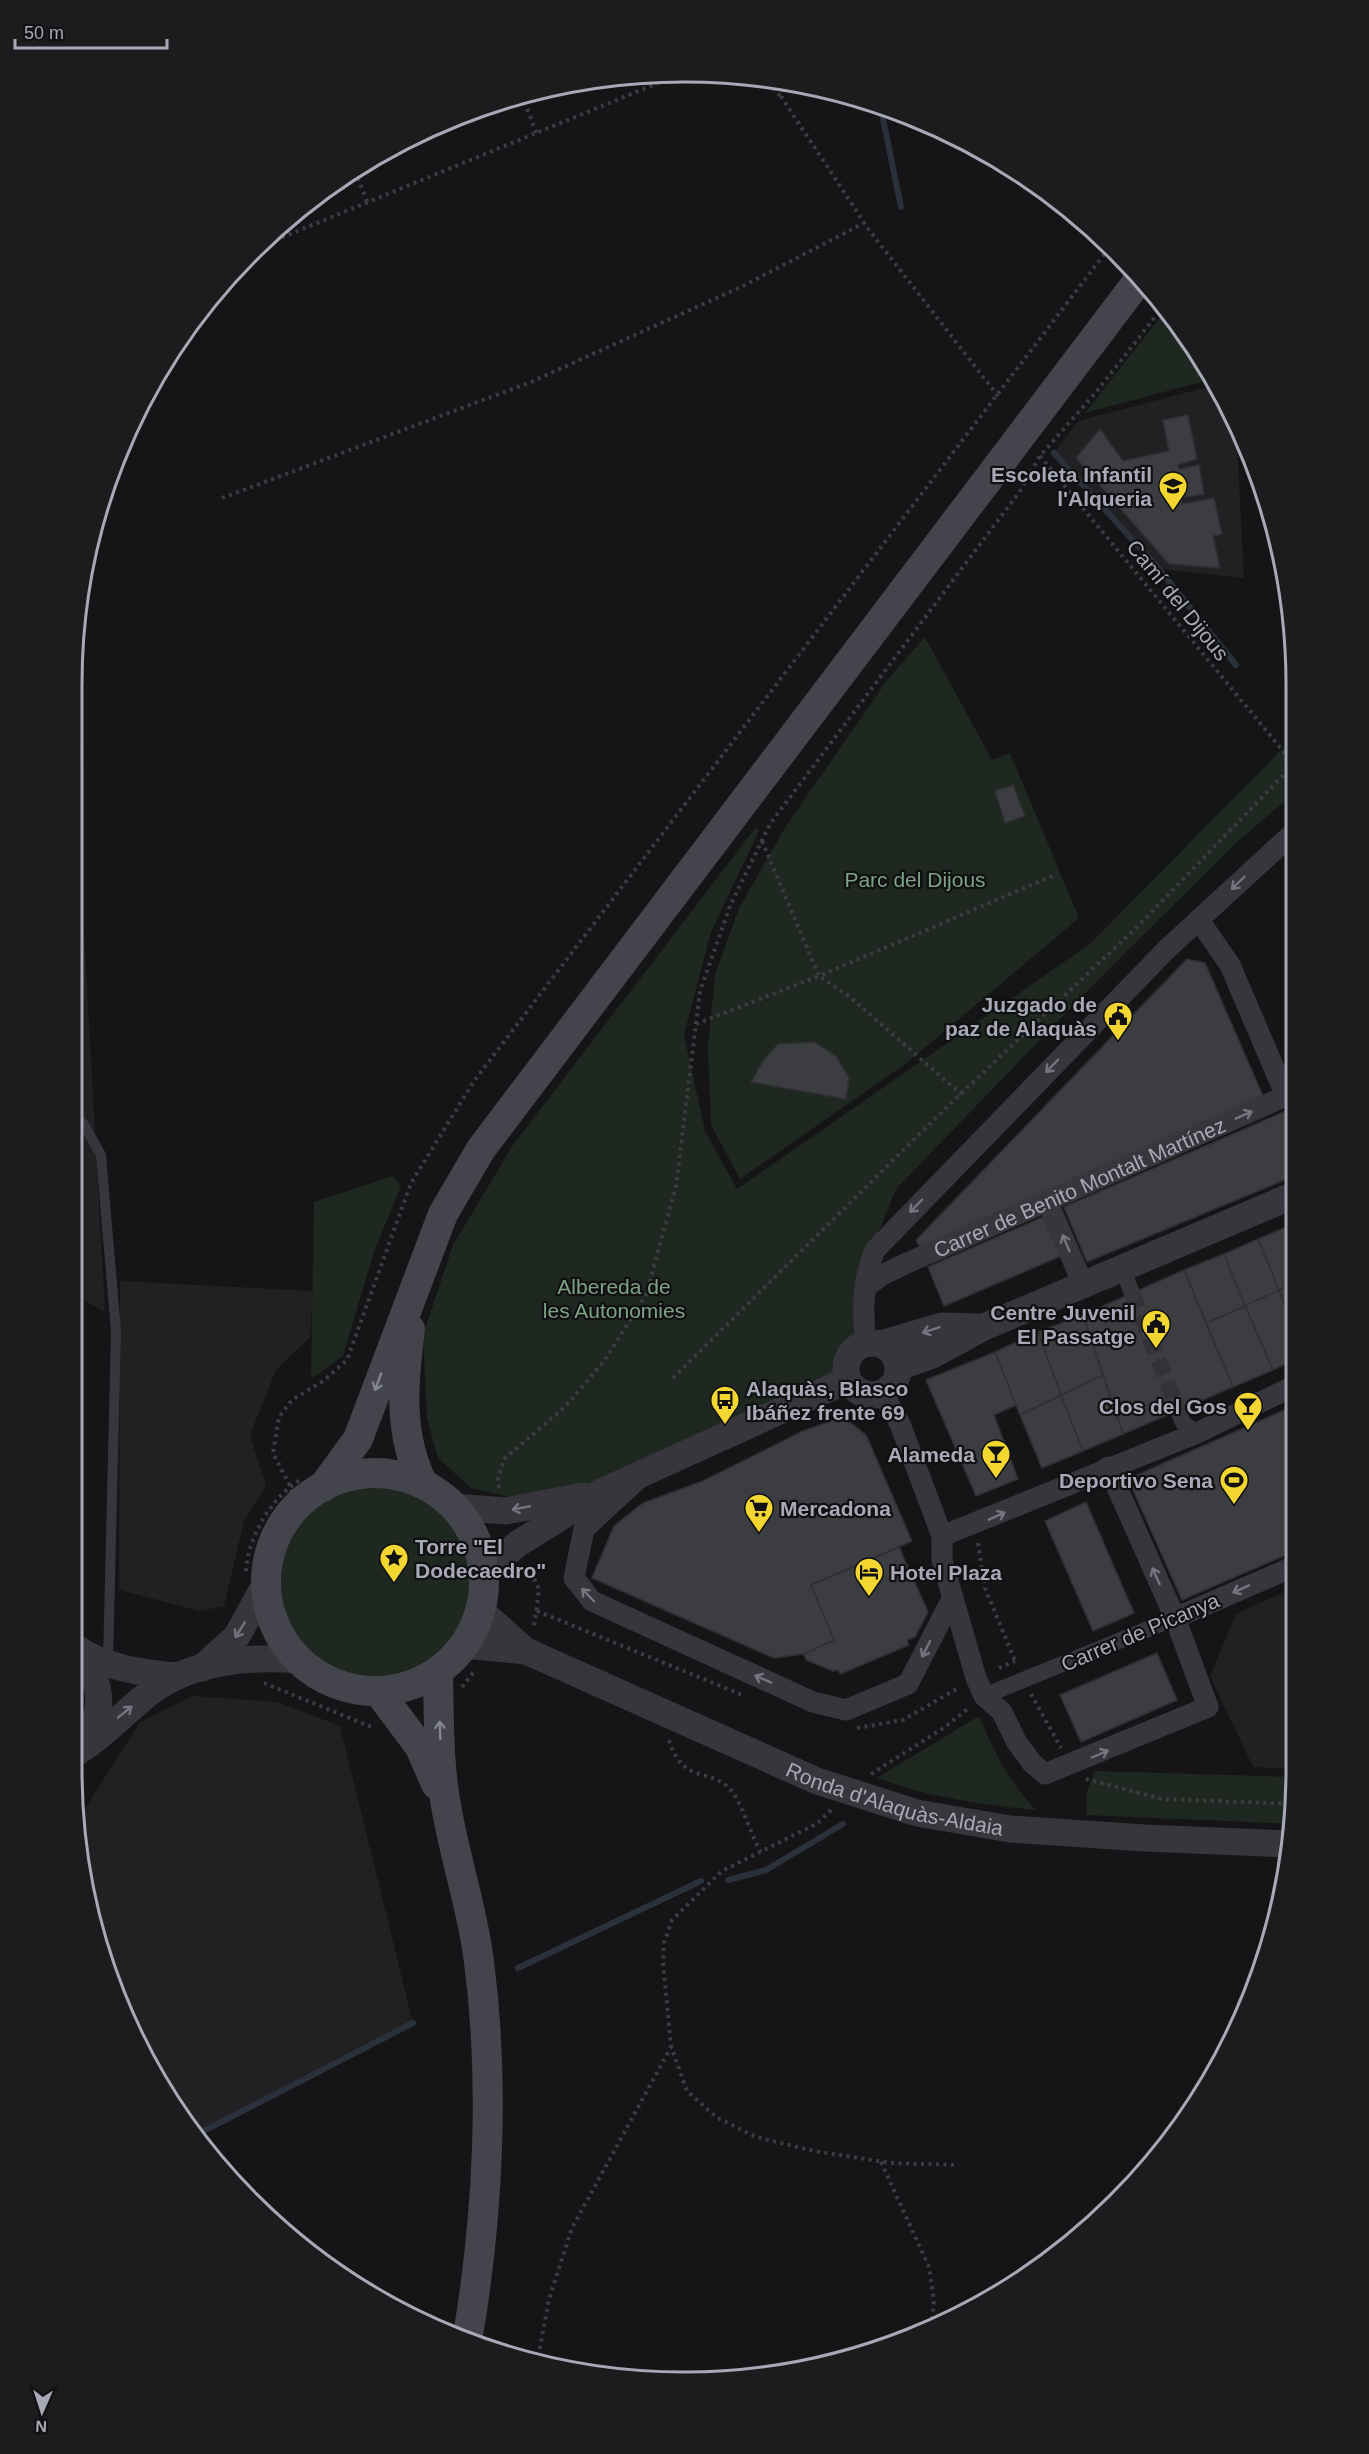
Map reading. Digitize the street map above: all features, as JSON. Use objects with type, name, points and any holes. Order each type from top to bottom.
[{"type":"main road","points":[[323,1487],[358,1439],[388,1354],[416,1289],[443,1214],[481,1149],[1135,285]]},
{"type":"main road","points":[[416,1289],[403,1388],[406,1441],[423,1484]]},
{"type":"main road","points":[[390,1474],[423,1484],[454,1507],[474,1536],[484,1571],[481,1611],[464,1645],[438,1671],[410,1686],[378,1691],[335,1683],[316,1674],[299,1660],[285,1644],[275,1625],[268,1605],[266,1583],[268,1562],[274,1542],[296,1507],[323,1487],[356,1475],[390,1474]]},
{"type":"main road","points":[[438,1671],[446,1809],[479,1960],[488,2068],[483,2205],[474,2301],[469,2332]]},
{"type":"main road","points":[[378,1691],[420,1747],[446,1809]]},
{"type":"street","points":[[984,1327],[942,1326],[873,1344],[858,1347],[847,1360],[848,1380],[862,1394],[871,1396],[883,1394],[896,1382],[899,1368],[892,1351],[873,1344],[863,1317],[867,1269],[875,1250],[1167,949],[1286,839]]},
{"type":"street","points":[[1199,920],[1230,965],[1286,1086]]},
{"type":"street","name":"Carrer de Benito Montalt Martínez","points":[[866,1287],[882,1275],[1286,1097]]},
{"type":"street","points":[[899,1368],[932,1355],[984,1327],[1084,1286],[1128,1281],[1286,1199]]},
{"type":"street","points":[[1047,1201],[1084,1286]]},
{"type":"street","points":[[892,1231],[895,1246],[900,1255],[911,1262]]},
{"type":"street","points":[[454,1507],[506,1511],[599,1493],[643,1476],[848,1380]]},
{"type":"street","points":[[942,1536],[975,1525],[1108,1467],[1197,1433],[1286,1390]]},
{"type":"street","points":[[883,1394],[900,1424],[942,1536],[942,1560],[976,1678],[984,1696],[1002,1712],[1016,1741],[1032,1763],[1045,1774],[1071,1766],[1208,1707],[1175,1618],[1108,1467]]},
{"type":"street","points":[[1178,1410],[1183,1422],[1197,1433]]},
{"type":"street","points":[[643,1476],[584,1529],[574,1578],[592,1601],[813,1702],[846,1710],[908,1684],[953,1597]]},
{"type":"street","points":[[484,1571],[519,1543],[599,1493]]},
{"type":"street","name":"Carrer de Picanya","points":[[984,1696],[1286,1570]]},
{"type":"street","points":[[82,1750],[153,1690],[190,1672],[237,1636],[266,1583]]},
{"type":"street","points":[[481,1611],[526,1651]]},
{"type":"street","points":[[464,1645],[526,1651]]},
{"type":"street","points":[[82,1651],[136,1673],[190,1672],[262,1657],[299,1660]]},
{"type":"street","name":"Ronda d'Alaquàs-Aldaia","points":[[526,1651],[817,1781],[917,1813],[1010,1829],[1281,1844]]},
{"type":"street","points":[[82,1656],[95,1675],[100,1701],[95,1727],[82,1746]]},
{"type":"lane","points":[[82,1122],[101,1155],[117,1331],[108,1662]]},
{"type":"path","points":[[282,238],[660,83]]},
{"type":"path","points":[[775,90],[864,223],[998,396]]},
{"type":"path","points":[[781,91],[782,98]]},
{"type":"path","points":[[526,104],[537,135]]},
{"type":"path","points":[[358,179],[369,204]]},
{"type":"path","points":[[222,498],[531,382],[743,286],[864,223]]},
{"type":"path","points":[[296,1507],[290,1486],[273,1453],[279,1417],[292,1400],[323,1381],[347,1360],[411,1183],[474,1081],[1105,254]]},
{"type":"path","points":[[506,1511],[498,1479],[504,1460],[565,1407],[604,1361],[646,1295],[676,1186],[700,991],[730,906],[770,824],[1020,491],[1040,456],[1097,391],[1158,313]]},
{"type":"path","name":"Camí del Dijous","points":[[1040,456],[1286,757]]},
{"type":"path","points":[[673,1378],[961,1094],[1137,927],[1286,770]]},
{"type":"path","points":[[762,841],[819,976],[850,997],[961,1094]]},
{"type":"path","points":[[696,1024],[819,976],[1057,874]]},
{"type":"path","points":[[975,1525],[985,1588],[1023,1680],[1071,1766],[1087,1780],[1161,1799],[1285,1804]]},
{"type":"path","points":[[519,1543],[539,1589],[537,1621],[526,1651]]},
{"type":"path","points":[[258,1681],[340,1713],[400,1740],[413,1737]]},
{"type":"path","points":[[866,1778],[942,1729],[984,1696]]},
{"type":"path","points":[[674,1716],[668,1736],[674,1755],[681,1766],[723,1784],[733,1793],[761,1853]]},
{"type":"path","points":[[836,1805],[818,1823],[722,1871],[672,1920],[664,1943],[663,1962],[671,2046],[687,2091],[716,2117],[756,2137],[814,2151],[880,2161],[959,2165]]},
{"type":"path","points":[[539,2353],[549,2299],[572,2228],[671,2046]]},
{"type":"path","points":[[880,2161],[928,2267],[934,2301],[932,2318]]},
{"type":"shaded area","name":"Escoleta Infantil l'Alqueria","points":[[1208,387],[1237,446],[1244,578],[1159,569],[1054,453],[1078,421]]},
{"type":"shaded area","points":[[82,896],[105,1312],[82,1299]]},
{"type":"shaded area","points":[[120,1281],[313,1291],[310,1337],[276,1370],[250,1435],[266,1486],[244,1521],[224,1606],[200,1611],[119,1590]]},
{"type":"shaded area","points":[[1286,1591],[1286,1769],[1253,1767],[1210,1676],[1236,1614]]},
{"type":"shaded area","points":[[193,1696],[277,1702],[340,1726],[413,2023],[203,2131],[163,2070],[128,2000],[114,1963],[94,1887],[84,1810],[140,1722]]},
{"type":"green space","points":[[1161,316],[1204,381],[1085,413]]},
{"type":"green space","name":"Parc del Dijous","points":[[925,637],[992,760],[1010,753],[1079,918],[908,1062],[740,1179],[711,1125],[708,1046],[715,975],[739,908],[786,826],[888,679]]},
{"type":"green space","name":"Albereda de les Autonomies","points":[[1286,745],[1286,801],[1237,842],[1095,983],[896,1189],[862,1273],[859,1335],[838,1357],[836,1375],[595,1484],[517,1499],[471,1488],[438,1458],[427,1419],[423,1335],[453,1245],[513,1145],[756,827],[759,831],[711,932],[684,1035],[705,1131],[737,1189],[1090,944]]},
{"type":"green space","points":[[393,1176],[401,1186],[374,1252],[343,1356],[311,1379],[314,1202]]},
{"type":"green space","points":[[376,1487],[403,1491],[429,1503],[443,1515],[455,1529],[467,1555],[471,1582],[467,1609],[455,1635],[443,1649],[429,1661],[403,1673],[376,1677],[349,1673],[323,1661],[309,1649],[297,1635],[285,1609],[281,1582],[285,1555],[297,1529],[309,1515],[323,1503],[349,1491]]},
{"type":"green space","points":[[979,1716],[1003,1766],[1026,1800],[1036,1810],[955,1799],[877,1778]]},
{"type":"green space","points":[[1094,1771],[1286,1777],[1284,1824],[1086,1815],[1087,1793]]},
{"type":"building","points":[[1188,415],[1197,459],[1178,465],[1179,469],[1199,465],[1204,494],[1181,498],[1182,504],[1214,498],[1222,534],[1213,536],[1220,568],[1169,564],[1076,458],[1100,429],[1123,461],[1169,451],[1163,420]]},
{"type":"building","points":[[1013,785],[1025,816],[1005,823],[995,791]]},
{"type":"building","points":[[1187,959],[1205,963],[1263,1096],[920,1247],[916,1240]]},
{"type":"building","points":[[814,1042],[836,1056],[849,1078],[846,1099],[751,1082],[763,1061],[778,1044]]},
{"type":"building","points":[[1286,1111],[1286,1179],[1087,1262],[1064,1207]]},
{"type":"building","points":[[1043,1217],[1061,1256],[944,1306],[928,1267]]},
{"type":"building","points":[[1286,1227],[1286,1287],[1279,1290],[1258,1239]]},
{"type":"building","points":[[1258,1239],[1279,1290],[1245,1306],[1224,1254]]},
{"type":"building","points":[[1224,1254],[1245,1306],[1206,1323],[1184,1270]]},
{"type":"building","name":"Centre Juvenil El Passatge","points":[[1184,1270],[1233,1387],[1123,1434],[1083,1315]]},
{"type":"building","points":[[1286,1287],[1286,1307],[1279,1290]]},
{"type":"building","points":[[1279,1290],[1286,1307],[1286,1364],[1273,1370],[1245,1306]]},
{"type":"building","points":[[1245,1306],[1273,1370],[1233,1387],[1206,1323]]},
{"type":"building","points":[[1083,1315],[1103,1375],[1061,1395],[1038,1332]]},
{"type":"building","points":[[1038,1332],[1061,1395],[1020,1415],[995,1352]]},
{"type":"building","points":[[995,1352],[1016,1405],[994,1415],[1018,1479],[976,1496],[926,1380]]},
{"type":"building","points":[[1103,1375],[1123,1434],[1083,1451],[1061,1395]]},
{"type":"building","points":[[1061,1395],[1083,1451],[1042,1468],[1020,1415]]},
{"type":"building","points":[[1286,1410],[1286,1555],[1182,1600],[1128,1479]]},
{"type":"building","name":"Mercadona","points":[[843,1417],[866,1435],[912,1541],[811,1585],[834,1640],[804,1654],[774,1658],[592,1578],[614,1526],[643,1503],[703,1481],[803,1431]]},
{"type":"building","points":[[1086,1502],[1134,1613],[1093,1631],[1045,1521]]},
{"type":"building","name":"Hotel Plaza","points":[[899,1547],[928,1612],[915,1637],[907,1640],[909,1645],[840,1674],[838,1670],[833,1671],[806,1660],[804,1654],[834,1640],[811,1585]]},
{"type":"building","points":[[1157,1653],[1177,1700],[1081,1742],[1060,1695]]},
{"type":"waterway","points":[[882,116],[901,207]]},
{"type":"waterway","points":[[1054,453],[1159,569],[1236,665]]},
{"type":"waterway","points":[[728,1880],[766,1870],[843,1824]]},
{"type":"waterway","points":[[518,1968],[701,1881]]},
{"type":"waterway","points":[[203,2131],[413,2023]]},
{"type":"tunnel","points":[[1132,1293],[1178,1410]]},
{"type":"place","name":"Escoleta Infantil l'Alqueria","points":[[1173,512]]},
{"type":"place","name":"Juzgado de paz de Alaquàs","points":[[1118,1042]]},
{"type":"place","name":"Centre Juvenil El Passatge","points":[[1156,1350]]},
{"type":"place","name":"Alaquàs, Blasco Ibáñez frente 69","points":[[725,1426]]},
{"type":"place","name":"Clos del Gos","points":[[1248,1432]]},
{"type":"place","name":"Alameda","points":[[996,1480]]},
{"type":"place","name":"Deportivo Sena","points":[[1234,1506]]},
{"type":"place","name":"Mercadona","points":[[759,1534]]},
{"type":"place","name":"Torre \"El Dodecaedro\"","points":[[394,1584]]},
{"type":"place","name":"Hotel Plaza","points":[[869,1598]]}]
